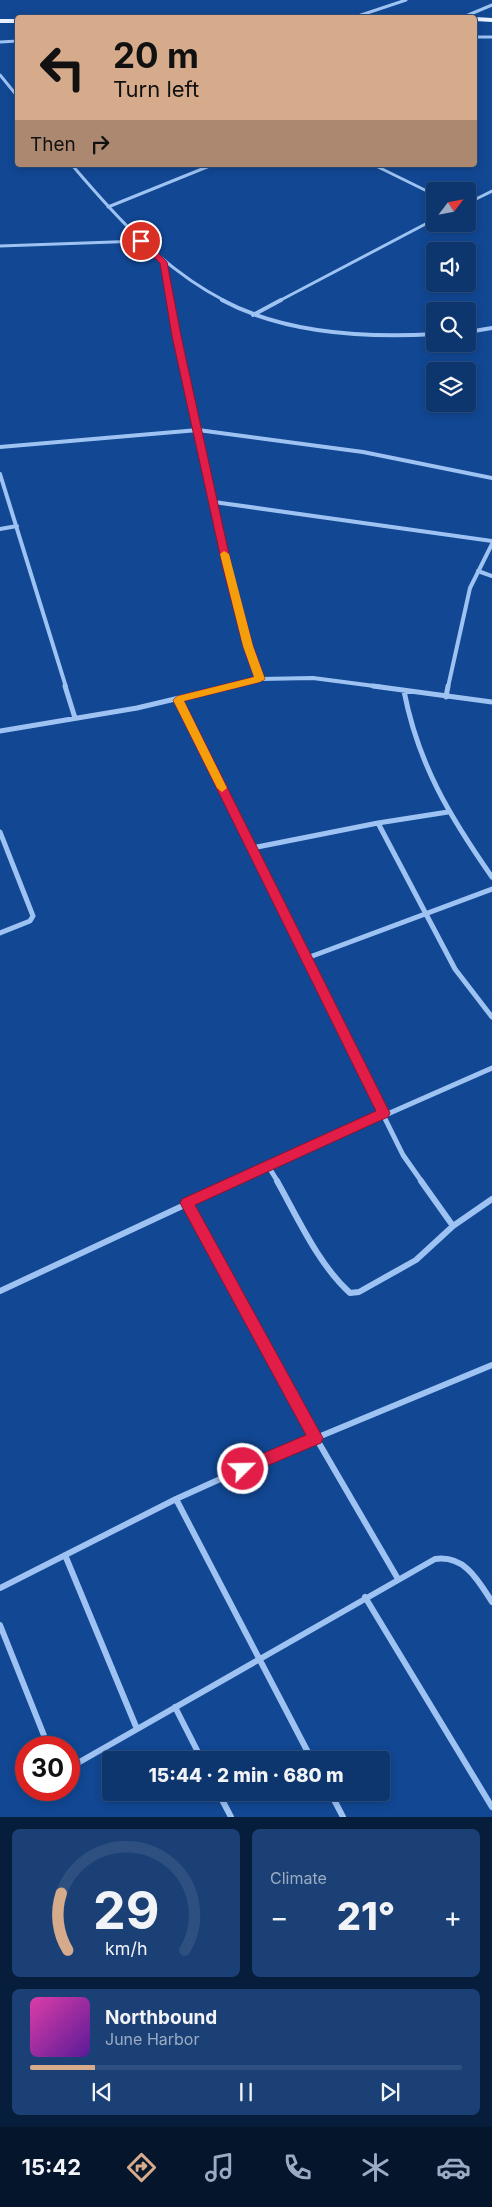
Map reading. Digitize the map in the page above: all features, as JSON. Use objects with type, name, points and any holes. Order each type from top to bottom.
[{"type":"main road","points":[[477,19],[492,20]]},
{"type":"main road","points":[[0,22],[15,21]]},
{"type":"street","points":[[361,15],[406,0]]},
{"type":"street","points":[[469,15],[492,6]]},
{"type":"street","points":[[477,37],[492,38]]},
{"type":"street","points":[[0,42],[15,41]]},
{"type":"street","points":[[0,75],[15,93]]},
{"type":"street","points":[[74,167],[108,207],[141,241],[198,289],[254,315],[309,329],[372,334],[426,334]]},
{"type":"street","points":[[108,207],[207,167]]},
{"type":"street","points":[[378,167],[426,190]]},
{"type":"street","points":[[476,198],[492,191]]},
{"type":"street","points":[[254,315],[426,224]]},
{"type":"street","points":[[0,246],[141,241]]},
{"type":"street","points":[[164,262],[176,336],[227,568],[248,646],[260,679]]},
{"type":"street","points":[[476,331],[492,328]]},
{"type":"street","points":[[0,447],[198,430],[363,452],[492,478]]},
{"type":"street","points":[[0,474],[74,718]]},
{"type":"street","points":[[214,502],[492,542],[470,588],[446,697]]},
{"type":"street","points":[[0,529],[16,526]]},
{"type":"street","points":[[478,571],[492,576]]},
{"type":"street","points":[[0,731],[178,700],[260,679],[313,678],[492,702]]},
{"type":"street","points":[[404,691],[408,719],[420,757],[448,812],[492,876]]},
{"type":"street","points":[[178,700],[384,1113],[403,1155],[453,1226]]},
{"type":"street","points":[[252,848],[378,823],[448,812]]},
{"type":"street","points":[[378,823],[455,968],[492,1017]]},
{"type":"street","points":[[0,832],[33,916],[30,921],[0,933]]},
{"type":"street","points":[[307,958],[492,889]]},
{"type":"street","points":[[0,1291],[186,1203],[384,1113],[492,1068]]},
{"type":"street","points":[[268,1166],[321,1255],[341,1285],[350,1293],[359,1292],[416,1260],[453,1226],[492,1199]]},
{"type":"street","points":[[186,1203],[316,1438],[398,1579]]},
{"type":"street","points":[[0,1588],[176,1499],[316,1438],[492,1365]]},
{"type":"street","points":[[176,1499],[307,1751]]},
{"type":"street","points":[[65,1555],[137,1729]]},
{"type":"street","points":[[80,1762],[365,1597],[435,1559],[451,1558],[461,1562],[470,1570],[492,1602]]},
{"type":"street","points":[[365,1597],[492,1807]]},
{"type":"street","points":[[0,1625],[44,1736]]},
{"type":"street","points":[[176,1707],[198,1751]]},
{"type":"street","points":[[222,1801],[230,1817]]},
{"type":"street","points":[[334,1801],[342,1817]]},
{"type":"slow traffic","points":[[222,788],[178,700],[260,679],[248,646],[224,554]]},
{"type":"route","points":[[141,241],[164,262],[176,336],[227,568],[248,646],[260,679],[178,700],[384,1113],[186,1203],[316,1438],[243,1469]]}]
